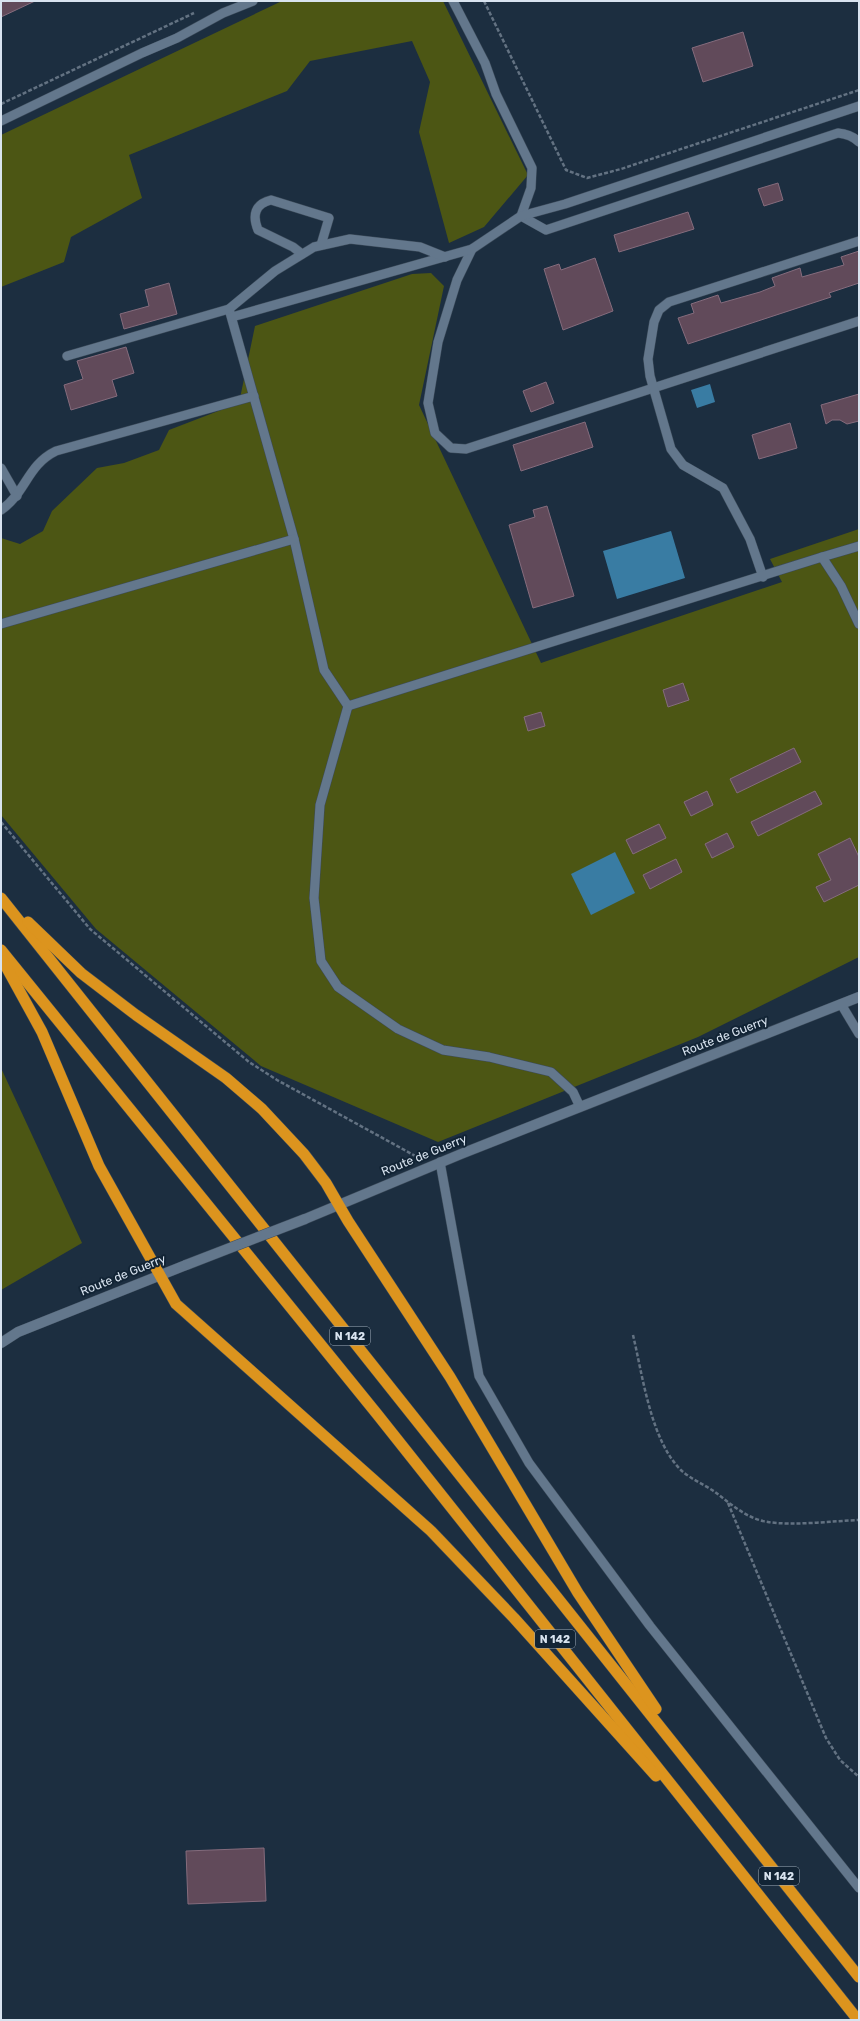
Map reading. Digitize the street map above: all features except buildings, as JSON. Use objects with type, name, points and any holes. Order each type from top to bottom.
[{"type":"highway","points":[[1,897],[81,973],[136,1015],[226,1078],[262,1110],[304,1154],[326,1183],[450,1377],[578,1593],[699,1775]]},
{"type":"highway","name":"N 142","points":[[1,897],[859,1977]]},
{"type":"highway","name":"N 142","points":[[1,950],[382,1421],[858,2020]]},
{"type":"highway","points":[[1,958],[42,1032],[99,1166],[176,1304],[436,1536],[519,1624],[734,1863]]},
{"type":"street","name":"Route de Guerry","points":[[1,1344],[18,1332],[160,1274],[305,1219],[338,1203],[859,997]]},
{"type":"lane","points":[[1,122],[142,53],[177,38],[223,13],[253,1]]},
{"type":"lane","points":[[453,1],[486,63],[496,94],[532,168],[531,188],[521,216]]},
{"type":"lane","points":[[67,356],[472,249],[521,216],[565,204],[830,114],[859,106]]},
{"type":"lane","points":[[521,216],[546,230],[838,133],[854,137],[859,142]]},
{"type":"lane","points":[[302,254],[294,247],[258,230],[255,222],[256,210],[262,202],[271,200],[329,218],[321,245]]},
{"type":"lane","points":[[230,313],[275,272],[302,254],[321,245],[350,239],[420,247],[445,257]]},
{"type":"lane","points":[[763,577],[750,539],[723,488],[683,465],[671,449],[653,387],[648,359],[654,322],[659,310],[669,302],[859,241]]},
{"type":"lane","points":[[472,249],[457,280],[438,342],[428,403],[435,433],[450,448],[466,449],[859,321]]},
{"type":"lane","points":[[230,313],[294,539],[324,670],[348,706],[320,805],[314,898],[321,961],[338,987],[398,1029],[443,1050],[489,1057],[551,1072],[573,1092],[580,1107]]},
{"type":"lane","points":[[1,510],[16,496],[35,466],[46,456],[56,451],[254,396]]},
{"type":"lane","points":[[1,468],[16,496]]},
{"type":"lane","points":[[1,624],[294,539]]},
{"type":"lane","points":[[348,706],[859,546]]},
{"type":"lane","points":[[822,557],[841,586],[859,624]]},
{"type":"lane","points":[[841,1004],[859,1034]]},
{"type":"lane","points":[[436,1164],[479,1376],[529,1464],[650,1626],[859,1888]]},
{"type":"lane","points":[[1,1338],[18,1332]]},
{"type":"path","points":[[484,1],[566,170],[587,178],[620,169],[859,90]]},
{"type":"path","points":[[1,104],[199,11]]},
{"type":"path","points":[[1,822],[90,928],[249,1062],[277,1080],[436,1164]]},
{"type":"path","points":[[633,1335],[656,1431],[667,1454],[683,1472],[704,1484],[728,1504],[750,1516],[767,1522],[859,1520]]},
{"type":"path","points":[[728,1504],[826,1738],[840,1760],[859,1777]]},
{"type":"green space","points":[[282,1],[443,1],[528,175],[484,227],[449,243],[419,132],[430,82],[412,41],[310,61],[287,91],[129,155],[142,198],[71,237],[64,262],[1,287],[1,135]]},
{"type":"green space","points":[[431,273],[444,286],[419,405],[541,663],[782,582],[770,559],[859,529],[859,957],[698,1037],[438,1142],[261,1066],[96,929],[1,815],[1,538],[20,544],[43,531],[52,511],[97,468],[124,463],[159,450],[169,430],[239,403],[255,326],[412,274]]},
{"type":"green space","points":[[1,1068],[82,1243],[1,1290]]},
{"type":"water","points":[[710,384],[715,402],[697,408],[691,390]]},
{"type":"water","points":[[671,531],[685,578],[617,599],[603,551]]},
{"type":"water","points":[[615,852],[635,893],[591,915],[571,874]]}]
